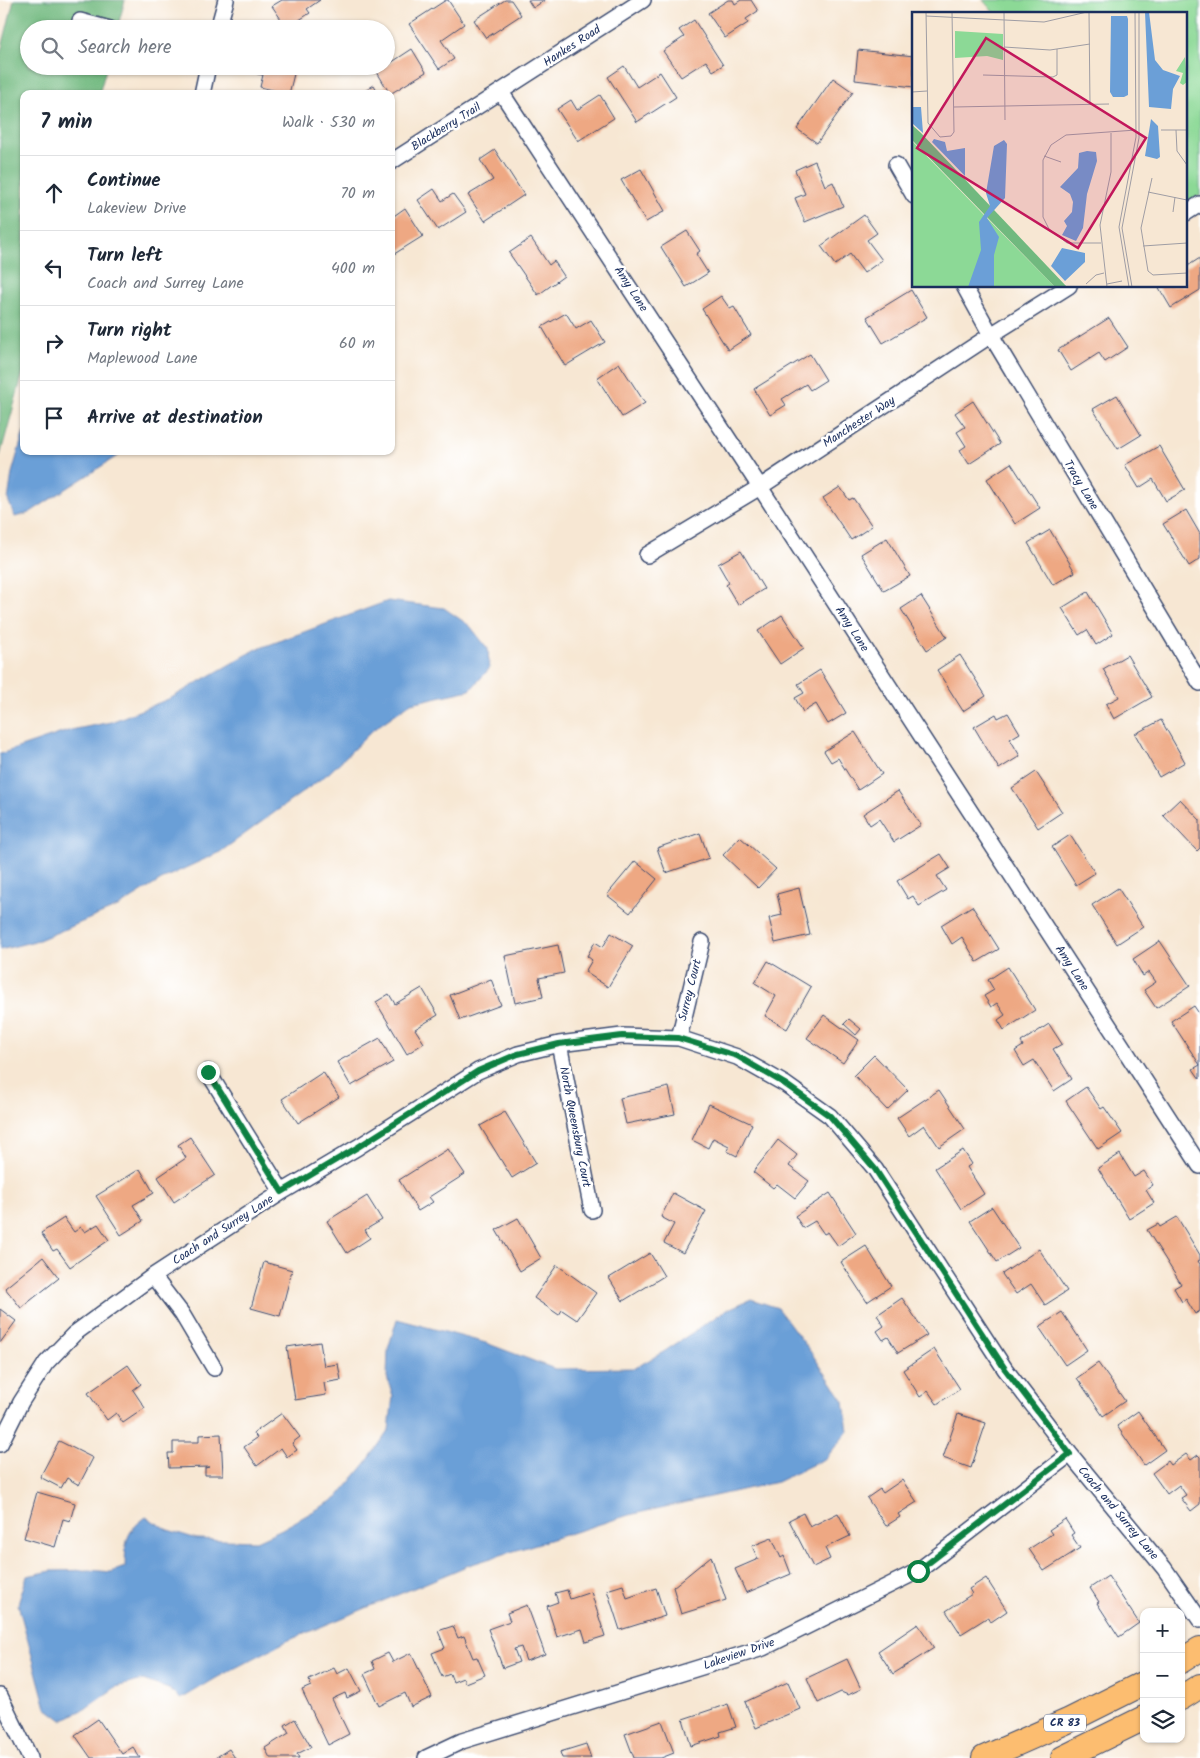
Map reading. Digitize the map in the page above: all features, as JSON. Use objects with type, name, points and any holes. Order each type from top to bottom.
[{"type":"main road","points":[[1185,1658],[1200,1649]]},
{"type":"main road","name":"CR 83","points":[[984,1758],[1070,1720],[1140,1685]]},
{"type":"main road","points":[[1185,1695],[1200,1686]]},
{"type":"main road","name":"CR 83","points":[[1062,1758],[1140,1720]]},
{"type":"street","points":[[220,20],[226,0]]},
{"type":"street","name":"Hankes Road","points":[[501,92],[643,0]]},
{"type":"street","points":[[203,90],[206,75]]},
{"type":"street","name":"Blackberry Trail","points":[[395,159],[501,92]]},
{"type":"street","name":"Amy Lane","points":[[501,92],[1195,1148],[1200,1166]]},
{"type":"street","points":[[896,165],[912,193]]},
{"type":"street","points":[[1188,212],[1200,204]]},
{"type":"street","name":"Tracy Lane","points":[[965,288],[991,335],[1200,683]]},
{"type":"street","name":"Manchester Way","points":[[646,555],[760,487],[1066,288]]},
{"type":"street","name":"Surrey Court","points":[[678,1038],[702,942]]},
{"type":"street","name":"Coach and Surrey Lane","points":[[0,1444],[21,1402],[46,1363],[74,1334],[153,1276],[282,1192],[358,1147],[478,1071],[518,1054],[559,1044],[622,1036],[678,1038],[737,1056],[785,1084],[830,1116],[875,1169],[1005,1369],[1070,1454],[1164,1568],[1200,1620]]},
{"type":"street","name":"North Queensbury Court","points":[[559,1044],[592,1210]]},
{"type":"street","points":[[208,1072],[282,1192]]},
{"type":"street","points":[[153,1276],[182,1314],[214,1368]]},
{"type":"street","name":"Lakeview Drive","points":[[426,1758],[462,1740],[763,1648],[918,1571],[1070,1454]]},
{"type":"street","points":[[0,1696],[30,1758]]},
{"type":"green space","points":[[14,0],[125,0],[119,20],[20,20],[20,75],[104,75],[100,90],[20,90],[20,384],[0,456],[0,55]]},
{"type":"green space","points":[[983,0],[1200,0],[1200,195],[1188,203],[1188,12],[993,12]]},
{"type":"water","points":[[20,445],[20,455],[119,455],[29,513],[15,517],[8,500],[12,473]]},
{"type":"water","points":[[388,601],[444,608],[470,626],[488,649],[489,669],[470,690],[411,703],[374,729],[329,773],[220,852],[166,877],[120,906],[39,940],[0,950],[0,754],[71,730],[111,722],[171,698],[255,650]]},
{"type":"water","points":[[751,1299],[778,1308],[844,1401],[848,1431],[826,1458],[777,1482],[629,1515],[469,1565],[287,1641],[218,1677],[181,1699],[169,1689],[143,1680],[116,1687],[85,1709],[62,1720],[46,1708],[18,1604],[27,1576],[51,1571],[90,1570],[111,1572],[125,1567],[126,1544],[130,1533],[146,1517],[168,1530],[197,1539],[256,1541],[282,1529],[337,1498],[366,1463],[389,1430],[393,1396],[387,1377],[388,1349],[397,1319],[486,1343],[555,1369],[635,1368],[665,1351],[726,1310]]},
{"type":"building","points":[[282,0],[320,0],[307,9],[310,13],[299,20],[282,20],[272,6]]},
{"type":"building","points":[[448,0],[464,24],[441,40],[454,59],[439,69],[409,24]]},
{"type":"building","points":[[505,0],[511,0],[521,15],[486,38],[474,20]]},
{"type":"building","points":[[528,0],[545,0],[533,8]]},
{"type":"building","points":[[728,0],[733,0],[735,4],[741,0],[751,0],[758,11],[746,19],[748,23],[725,38],[708,13]]},
{"type":"building","points":[[694,20],[723,65],[713,71],[706,61],[681,77],[663,51],[684,37],[679,30]]},
{"type":"building","points":[[412,49],[426,72],[395,91],[388,90],[379,75],[395,75],[395,60]]},
{"type":"building","points":[[858,50],[912,56],[912,87],[855,80]]},
{"type":"building","points":[[624,66],[637,87],[660,72],[676,97],[637,122],[608,77]]},
{"type":"building","points":[[263,75],[294,75],[290,90],[272,90],[260,87]]},
{"type":"building","points":[[833,78],[853,92],[817,143],[797,129]]},
{"type":"building","points":[[374,85],[377,90],[366,90]]},
{"type":"building","points":[[600,95],[614,118],[578,141],[557,109],[571,100],[577,110]]},
{"type":"building","points":[[495,150],[524,195],[485,221],[468,195],[493,180],[480,160]]},
{"type":"building","points":[[815,161],[825,186],[833,182],[843,206],[805,222],[795,198],[805,194],[795,170]]},
{"type":"building","points":[[641,169],[665,211],[646,222],[621,180]]},
{"type":"building","points":[[434,189],[442,201],[453,194],[466,212],[438,230],[418,200]]},
{"type":"building","points":[[405,208],[423,236],[395,254],[395,215]]},
{"type":"building","points":[[864,215],[877,233],[867,240],[882,260],[864,273],[850,254],[835,265],[821,246]]},
{"type":"building","points":[[687,231],[700,251],[696,254],[708,273],[686,287],[661,247]]},
{"type":"building","points":[[531,238],[549,265],[554,261],[564,276],[538,295],[509,253]]},
{"type":"building","points":[[1200,258],[1200,290],[1171,308],[1159,288],[1188,288],[1188,266]]},
{"type":"building","points":[[911,290],[927,317],[883,343],[867,317]]},
{"type":"building","points":[[721,296],[730,309],[734,307],[751,335],[728,350],[702,309]]},
{"type":"building","points":[[566,313],[576,329],[591,320],[605,342],[565,366],[542,327]]},
{"type":"building","points":[[1109,318],[1128,347],[1105,362],[1099,353],[1071,371],[1058,350]]},
{"type":"building","points":[[810,354],[826,380],[810,390],[806,384],[782,399],[786,405],[770,415],[754,389]]},
{"type":"building","points":[[619,363],[645,403],[622,417],[597,378]]},
{"type":"building","points":[[1117,395],[1141,435],[1118,449],[1093,409]]},
{"type":"building","points":[[973,401],[1000,444],[969,464],[960,450],[966,446],[957,432],[965,427],[955,413]]},
{"type":"building","points":[[1159,446],[1185,490],[1166,501],[1153,479],[1139,488],[1125,465]]},
{"type":"building","points":[[1011,463],[1040,508],[1015,524],[987,479]]},
{"type":"building","points":[[840,487],[849,500],[853,498],[872,526],[851,540],[823,498]]},
{"type":"building","points":[[1186,510],[1200,534],[1200,559],[1189,566],[1163,524]]},
{"type":"building","points":[[1050,530],[1075,572],[1053,585],[1028,543]]},
{"type":"building","points":[[887,538],[910,576],[884,591],[861,554]]},
{"type":"building","points":[[741,551],[764,589],[738,605],[726,585],[729,583],[718,564]]},
{"type":"building","points":[[1088,592],[1113,634],[1096,645],[1087,630],[1079,635],[1062,608]]},
{"type":"building","points":[[921,596],[947,637],[927,650],[901,609]]},
{"type":"building","points":[[782,615],[804,648],[780,664],[758,631]]},
{"type":"building","points":[[960,655],[986,696],[963,711],[937,670]]},
{"type":"building","points":[[1127,655],[1152,697],[1114,719],[1106,704],[1119,697],[1103,669]]},
{"type":"building","points":[[820,670],[846,713],[828,724],[816,704],[803,712],[795,698],[804,693],[798,684]]},
{"type":"building","points":[[1008,713],[1020,733],[1010,739],[1020,756],[999,769],[974,727],[996,714],[998,718]]},
{"type":"building","points":[[1161,720],[1185,762],[1159,777],[1135,734]]},
{"type":"building","points":[[855,732],[882,774],[858,790],[838,758],[831,762],[824,751]]},
{"type":"building","points":[[1036,772],[1062,812],[1038,828],[1012,788]]},
{"type":"building","points":[[898,791],[921,825],[894,842],[879,819],[870,825],[863,814]]},
{"type":"building","points":[[1180,799],[1200,820],[1200,848],[1197,851],[1163,815]]},
{"type":"building","points":[[700,833],[709,858],[666,873],[657,848]]},
{"type":"building","points":[[1070,835],[1095,873],[1076,885],[1052,847]]},
{"type":"building","points":[[740,837],[776,869],[758,888],[723,855]]},
{"type":"building","points":[[941,854],[950,868],[937,876],[946,890],[919,906],[913,896],[908,899],[897,881]]},
{"type":"building","points":[[635,861],[657,879],[630,913],[607,895]]},
{"type":"building","points":[[799,888],[810,935],[775,943],[769,918],[782,915],[777,894]]},
{"type":"building","points":[[1118,888],[1143,927],[1117,944],[1092,905]]},
{"type":"building","points":[[972,906],[999,949],[977,962],[962,937],[952,944],[941,925]]},
{"type":"building","points":[[611,933],[633,946],[608,987],[585,972],[592,960],[587,956],[595,942],[603,947]]},
{"type":"building","points":[[1160,941],[1190,986],[1156,1008],[1144,990],[1156,982],[1149,972],[1143,976],[1133,959]]},
{"type":"building","points":[[558,945],[564,973],[539,978],[543,997],[515,1003],[505,956]]},
{"type":"building","points":[[768,961],[811,987],[787,1029],[765,1016],[776,996],[755,983]]},
{"type":"building","points":[[1008,967],[1035,1010],[1004,1030],[998,1020],[1005,1015],[997,1003],[991,1007],[984,996],[994,990],[988,980]]},
{"type":"building","points":[[491,979],[501,1005],[460,1020],[450,995]]},
{"type":"building","points":[[422,988],[438,1015],[415,1029],[424,1043],[407,1054],[376,1002],[389,994],[395,1004]]},
{"type":"building","points":[[1194,1006],[1200,1015],[1200,1065],[1171,1021]]},
{"type":"building","points":[[824,1015],[859,1040],[843,1063],[807,1038]]},
{"type":"building","points":[[849,1019],[861,1029],[856,1035],[844,1024]]},
{"type":"building","points":[[1049,1024],[1062,1044],[1053,1049],[1072,1079],[1054,1091],[1034,1060],[1024,1066],[1015,1051],[1023,1046],[1021,1042]]},
{"type":"building","points":[[380,1038],[393,1062],[351,1086],[337,1062]]},
{"type":"building","points":[[874,1055],[908,1090],[887,1110],[854,1075]]},
{"type":"building","points":[[1200,1065],[1200,1079],[1193,1069]]},
{"type":"building","points":[[323,1072],[339,1097],[298,1123],[282,1099]]},
{"type":"building","points":[[669,1087],[675,1114],[626,1124],[620,1098]]},
{"type":"building","points":[[1086,1087],[1101,1109],[1104,1107],[1122,1133],[1098,1149],[1066,1101]]},
{"type":"building","points":[[939,1090],[965,1129],[939,1147],[924,1125],[909,1136],[897,1118]]},
{"type":"building","points":[[709,1104],[752,1124],[737,1156],[727,1151],[729,1146],[713,1138],[708,1148],[692,1140]]},
{"type":"building","points":[[505,1112],[536,1163],[512,1178],[480,1126]]},
{"type":"building","points":[[190,1137],[215,1175],[174,1202],[158,1177],[186,1158],[178,1145]]},
{"type":"building","points":[[778,1140],[797,1155],[789,1166],[809,1181],[795,1198],[777,1184],[773,1188],[753,1172]]},
{"type":"building","points":[[448,1149],[465,1174],[429,1197],[433,1202],[418,1211],[399,1180]]},
{"type":"building","points":[[963,1150],[972,1164],[967,1167],[984,1194],[961,1209],[935,1168]]},
{"type":"building","points":[[1120,1154],[1134,1177],[1144,1171],[1153,1185],[1146,1190],[1154,1203],[1129,1219],[1098,1168]]},
{"type":"building","points":[[140,1169],[154,1193],[133,1205],[143,1221],[121,1235],[96,1196]]},
{"type":"building","points":[[673,1193],[706,1211],[683,1253],[664,1243],[674,1224],[661,1217]]},
{"type":"building","points":[[830,1193],[856,1233],[838,1246],[828,1232],[824,1234],[815,1221],[803,1228],[795,1216]]},
{"type":"building","points":[[367,1196],[382,1220],[365,1230],[370,1238],[347,1253],[327,1221]]},
{"type":"building","points":[[992,1207],[1019,1248],[997,1262],[970,1221]]},
{"type":"building","points":[[1177,1217],[1200,1255],[1200,1260],[1198,1261],[1200,1264],[1200,1311],[1195,1314],[1186,1299],[1182,1302],[1174,1288],[1181,1284],[1147,1230],[1158,1224],[1160,1227]]},
{"type":"building","points":[[64,1218],[74,1232],[81,1227],[85,1232],[98,1224],[109,1240],[70,1267],[57,1249],[53,1251],[41,1233]]},
{"type":"building","points":[[518,1218],[541,1258],[520,1271],[496,1230]]},
{"type":"building","points":[[866,1246],[891,1286],[867,1302],[841,1262]]},
{"type":"building","points":[[1039,1249],[1067,1291],[1045,1305],[1031,1284],[1016,1294],[1002,1274]]},
{"type":"building","points":[[650,1253],[664,1276],[623,1301],[609,1278]]},
{"type":"building","points":[[43,1257],[59,1278],[21,1308],[5,1288]]},
{"type":"building","points":[[264,1262],[292,1270],[280,1316],[251,1308]]},
{"type":"building","points":[[557,1265],[596,1293],[577,1320],[562,1310],[559,1315],[534,1298]]},
{"type":"building","points":[[902,1298],[927,1335],[898,1353],[888,1337],[883,1340],[877,1331],[884,1326],[877,1315]]},
{"type":"building","points":[[0,1309],[16,1321],[0,1343]]},
{"type":"building","points":[[1062,1312],[1087,1350],[1065,1365],[1039,1327]]},
{"type":"building","points":[[320,1342],[324,1366],[338,1364],[341,1380],[324,1383],[326,1395],[295,1400],[287,1347]]},
{"type":"building","points":[[934,1349],[960,1389],[937,1404],[928,1391],[920,1397],[903,1370]]},
{"type":"building","points":[[1098,1363],[1125,1401],[1103,1416],[1077,1378]]},
{"type":"building","points":[[128,1365],[141,1384],[133,1390],[145,1408],[123,1423],[116,1413],[107,1420],[88,1393]]},
{"type":"building","points":[[1138,1411],[1165,1450],[1144,1465],[1117,1426]]},
{"type":"building","points":[[282,1413],[300,1437],[292,1443],[297,1450],[287,1457],[281,1448],[257,1466],[244,1447],[257,1438],[254,1433]]},
{"type":"building","points":[[958,1414],[986,1423],[971,1468],[943,1458]]},
{"type":"building","points":[[221,1434],[223,1475],[205,1475],[205,1468],[209,1467],[169,1468],[168,1453],[173,1453],[173,1442],[199,1442],[199,1435]]},
{"type":"building","points":[[59,1441],[93,1458],[79,1485],[67,1478],[61,1488],[40,1477]]},
{"type":"building","points":[[1186,1454],[1191,1460],[1198,1455],[1200,1457],[1200,1504],[1191,1511],[1181,1498],[1186,1495],[1179,1485],[1167,1494],[1152,1473],[1168,1461],[1171,1465]]},
{"type":"building","points":[[902,1480],[917,1502],[898,1514],[900,1517],[886,1526],[867,1498],[880,1489],[883,1493]]},
{"type":"building","points":[[37,1492],[75,1503],[70,1521],[63,1519],[55,1547],[24,1538]]},
{"type":"building","points":[[803,1513],[810,1527],[838,1513],[850,1536],[825,1548],[830,1559],[813,1567],[789,1520]]},
{"type":"building","points":[[1065,1519],[1074,1533],[1071,1535],[1080,1548],[1044,1571],[1029,1549],[1052,1534],[1049,1530]]},
{"type":"building","points":[[772,1538],[781,1558],[784,1556],[791,1574],[746,1593],[735,1569],[758,1559],[752,1546]]},
{"type":"building","points":[[711,1556],[726,1600],[681,1614],[673,1587]]},
{"type":"building","points":[[1108,1576],[1139,1623],[1119,1637],[1097,1603],[1099,1602],[1090,1588]]},
{"type":"building","points":[[986,1578],[1007,1611],[991,1622],[988,1617],[961,1634],[946,1611],[972,1594],[969,1589]]},
{"type":"building","points":[[623,1585],[627,1598],[656,1588],[665,1616],[620,1630],[607,1590]]},
{"type":"building","points":[[567,1590],[570,1599],[591,1592],[605,1636],[586,1642],[582,1629],[557,1637],[547,1606],[558,1602],[555,1593]]},
{"type":"building","points":[[527,1605],[545,1654],[526,1661],[521,1647],[514,1649],[519,1662],[503,1668],[488,1629],[510,1621],[507,1613]]},
{"type":"building","points":[[918,1624],[934,1648],[893,1674],[878,1651]]},
{"type":"building","points":[[453,1626],[458,1638],[464,1636],[473,1658],[477,1657],[485,1675],[465,1683],[463,1678],[453,1682],[450,1674],[442,1677],[432,1653],[445,1648],[438,1631]]},
{"type":"building","points":[[388,1653],[393,1662],[411,1653],[432,1697],[411,1707],[405,1693],[379,1706],[364,1674],[375,1669],[372,1661]]},
{"type":"building","points":[[847,1659],[861,1689],[848,1695],[841,1692],[818,1703],[807,1678]]},
{"type":"building","points":[[334,1668],[337,1674],[349,1668],[361,1691],[347,1698],[345,1693],[332,1699],[349,1734],[328,1745],[302,1690],[311,1686],[309,1680]]},
{"type":"building","points":[[788,1682],[800,1709],[756,1728],[745,1702]]},
{"type":"building","points":[[728,1704],[736,1727],[720,1732],[721,1736],[691,1746],[683,1719]]},
{"type":"building","points":[[98,1719],[122,1754],[133,1747],[140,1758],[91,1758],[75,1735]]},
{"type":"building","points":[[295,1719],[311,1747],[297,1754],[299,1758],[270,1758],[265,1748],[289,1733],[285,1725]]},
{"type":"building","points":[[662,1721],[674,1753],[661,1758],[634,1758],[625,1734]]},
{"type":"building","points":[[586,1744],[591,1758],[562,1758],[560,1752]]},
{"type":"building","points":[[229,1749],[235,1758],[215,1758]]},
{"type":"route","points":[[208,1072],[282,1192],[358,1147],[478,1071],[518,1054],[559,1044],[622,1036],[678,1038],[737,1056],[785,1084],[830,1116],[875,1169],[1005,1369],[1070,1454],[918,1571]]}]
